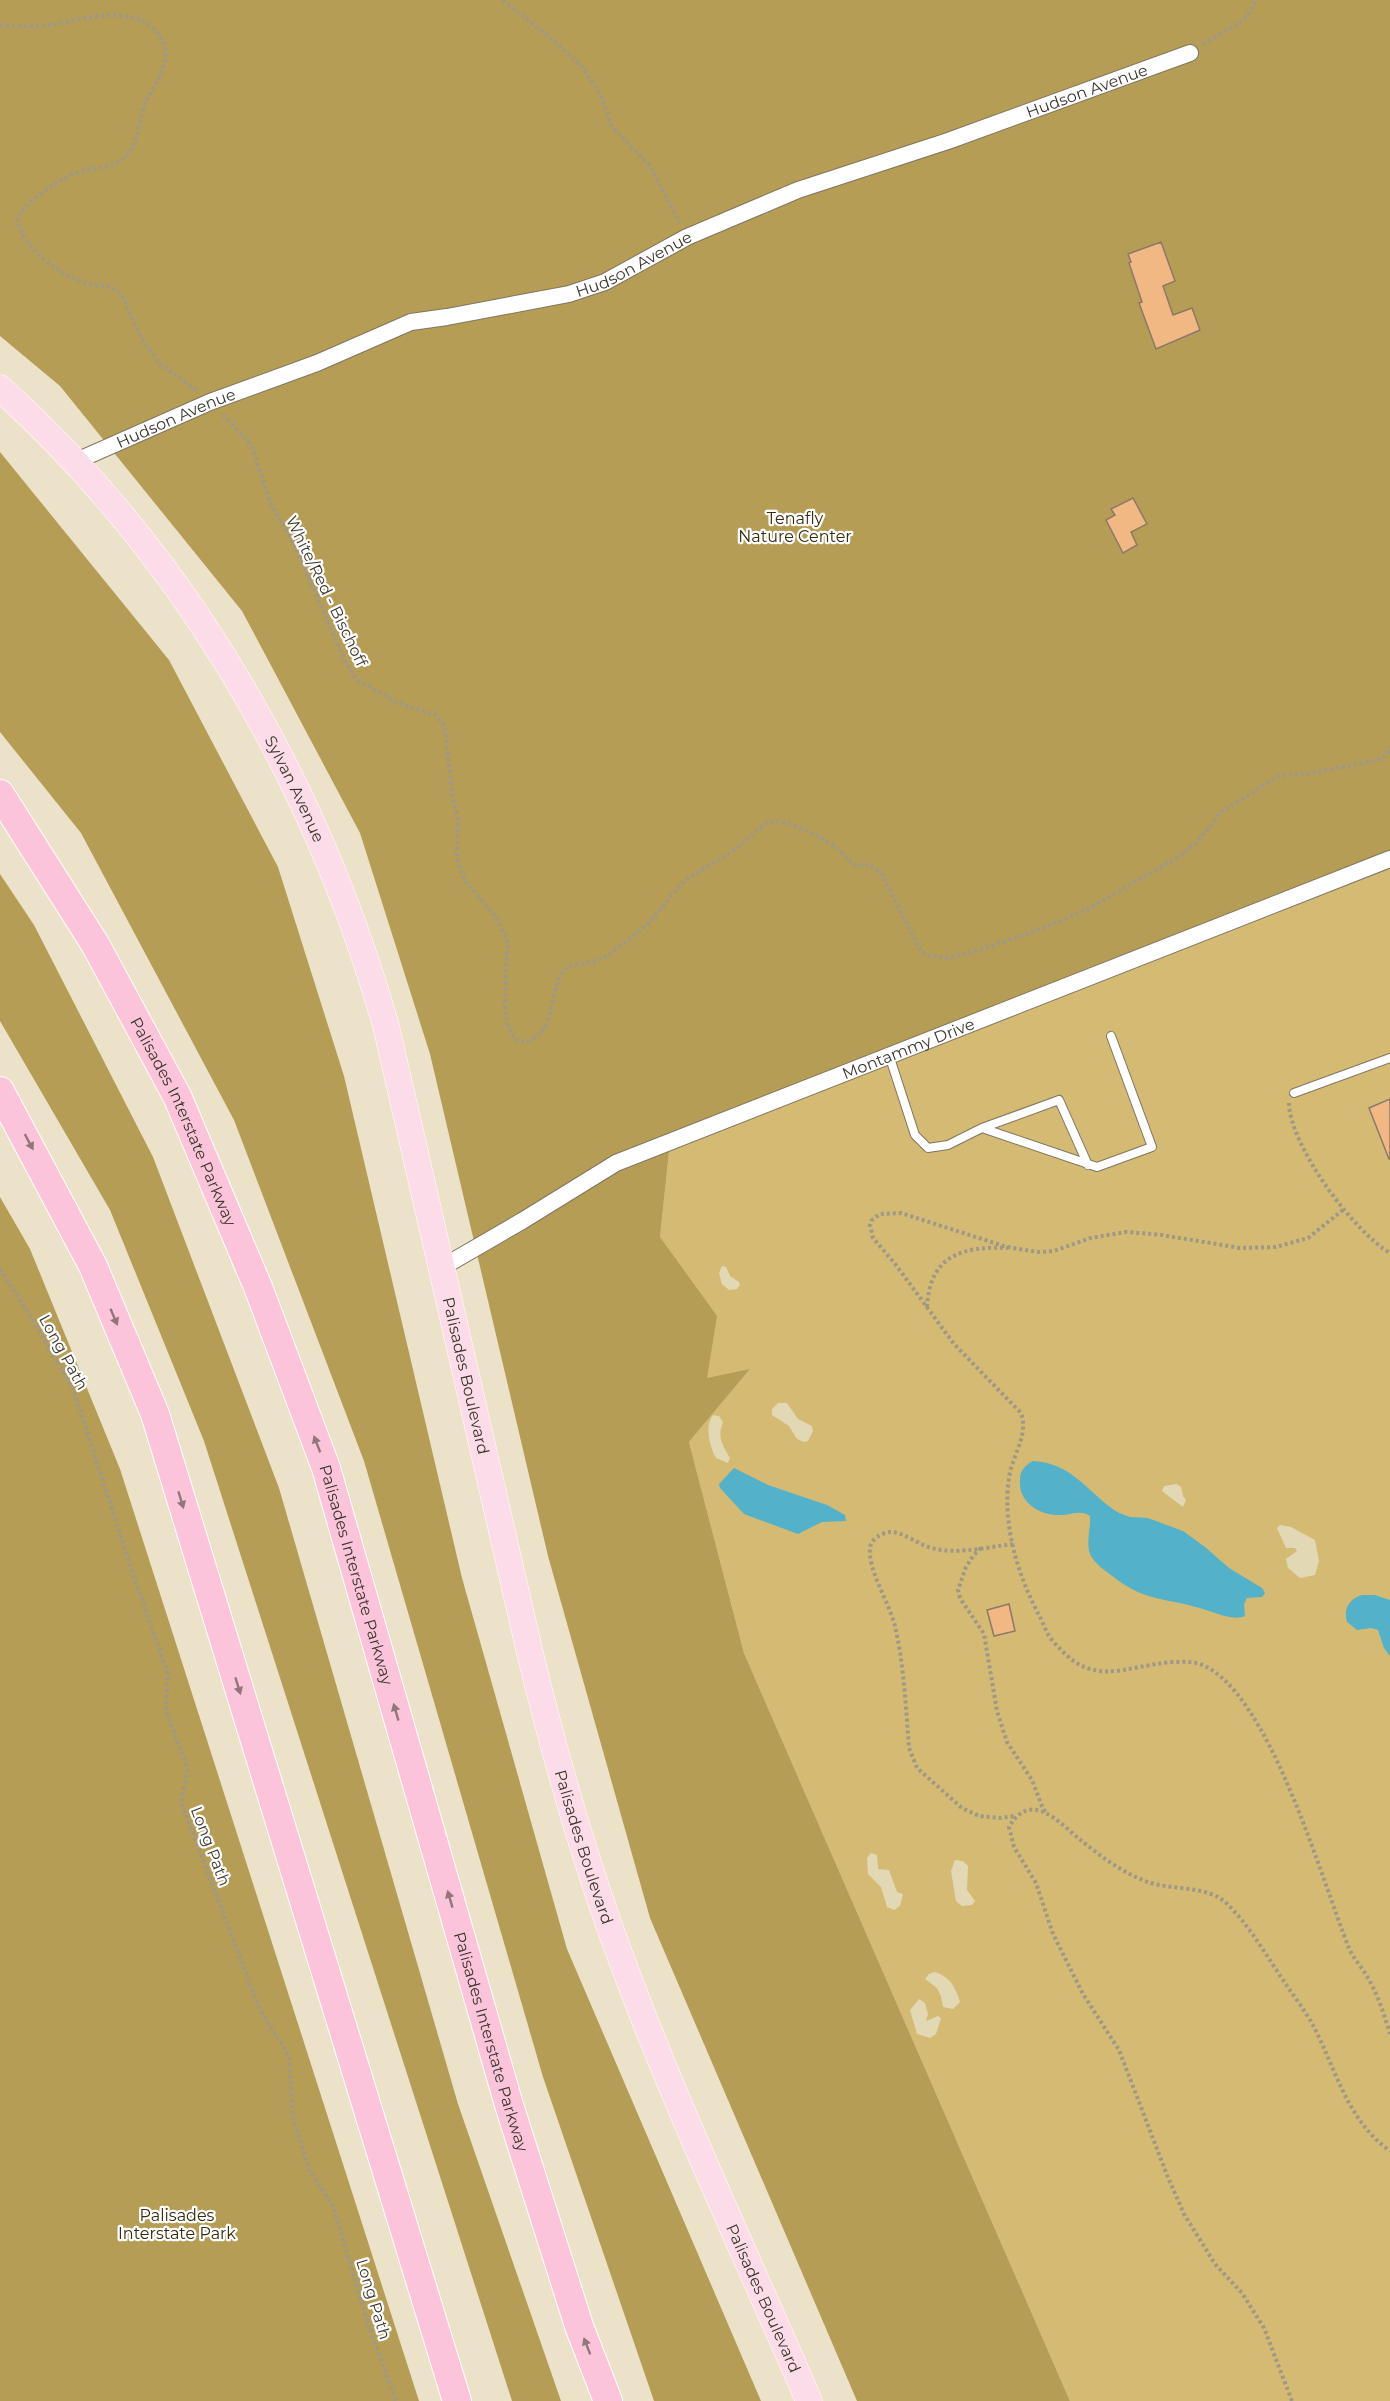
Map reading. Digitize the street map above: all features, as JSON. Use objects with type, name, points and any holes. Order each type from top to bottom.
[{"type":"highway","name":"Palisades Interstate Parkway","points":[[0,794],[95,944],[177,1096],[258,1287],[326,1468],[509,2105],[579,2326],[608,2401]]},
{"type":"highway","points":[[0,1091],[93,1266],[155,1414],[458,2401]]},
{"type":"main road","name":"Sylvan Avenue","points":[[0,388],[35,420],[135,532],[208,633],[255,710],[305,806],[343,897],[378,997],[441,1268]]},
{"type":"main road","name":"Palisades Boulevard","points":[[441,1268],[543,1709],[591,1874],[662,2061],[809,2401]]},
{"type":"street","name":"Hudson Avenue","points":[[74,462],[210,402],[317,363],[411,322],[569,294],[596,285],[634,267],[687,237],[798,190],[948,141],[1190,53]]},
{"type":"street","name":"Montammy Drive","points":[[441,1268],[616,1162],[1390,859]]},
{"type":"lane","points":[[982,1128],[1097,1167],[1152,1147],[1111,1036]]},
{"type":"lane","points":[[889,1055],[915,1136],[927,1148],[948,1145],[982,1128],[1059,1100],[1088,1165]]},
{"type":"lane","points":[[1294,1093],[1390,1058]]},
{"type":"path","points":[[503,0],[582,67],[600,93],[612,127],[639,153],[656,176],[687,237]]},
{"type":"path","points":[[1190,53],[1244,20],[1257,0]]},
{"type":"path","points":[[0,25],[23,27],[122,16],[152,27],[163,40],[166,47],[166,60],[145,104],[140,130],[131,150],[116,164],[76,173],[59,181],[27,205],[20,212],[17,220],[24,235],[44,261],[85,283],[116,289],[121,294],[141,337],[159,363],[190,384],[210,402]]},
{"type":"path","name":"White/Red - Bischoff","points":[[210,402],[246,439],[253,450],[270,502],[295,546],[344,660],[357,681],[398,703],[435,715],[445,727],[452,795],[458,819],[458,859],[466,882],[496,917],[508,943],[506,1019],[512,1035],[520,1041],[533,1040],[539,1034],[550,1016],[558,981],[564,969],[590,964],[604,957],[644,927],[680,885],[723,858],[773,821],[787,823],[827,843],[856,865],[869,865],[881,872],[921,952],[929,956],[948,958],[1041,929],[1090,908],[1180,856],[1197,842],[1221,812],[1279,776],[1311,773],[1378,760],[1387,754],[1390,747]]},
{"type":"path","points":[[1294,1093],[1288,1104],[1292,1126],[1303,1149],[1343,1210],[1370,1238],[1390,1253]]},
{"type":"path","points":[[1343,1210],[1308,1238],[1290,1245],[1276,1247],[1240,1248],[1172,1236],[1126,1232],[1091,1238],[1053,1251],[1038,1252],[1015,1248],[901,1213],[880,1214],[872,1220],[870,1226],[873,1238],[954,1344],[1021,1413],[1025,1423],[1023,1436],[1008,1480],[1009,1526],[1016,1559],[1033,1605],[1052,1640],[1072,1660],[1093,1671],[1103,1673],[1164,1663],[1189,1661],[1197,1663],[1216,1672],[1242,1698],[1268,1744],[1309,1834],[1350,1952],[1371,1985],[1390,2034]]},
{"type":"path","points":[[927,1307],[930,1282],[936,1272],[951,1257],[969,1249],[982,1247],[1015,1248]]},
{"type":"path","name":"Long Path","points":[[0,1269],[74,1391],[134,1577],[168,1673],[166,1712],[188,1769],[181,1802],[260,2010],[289,2056],[293,2118],[309,2170],[333,2206],[367,2321],[396,2401]]},
{"type":"path","points":[[1013,1544],[956,1551],[928,1548],[894,1532],[876,1538],[871,1542],[870,1549],[874,1569],[895,1627],[909,1748],[913,1761],[926,1778],[970,1813],[989,1817],[1017,1815]]},
{"type":"path","points":[[981,1548],[966,1567],[958,1590],[960,1598],[984,1635],[998,1711],[1007,1742],[1032,1780],[1043,1809],[1117,1866],[1150,1883],[1204,1892],[1224,1901],[1264,1952],[1314,2026],[1354,2114],[1375,2139],[1390,2151]]},
{"type":"path","points":[[1052,1816],[1041,1810],[1028,1809],[1017,1815],[1008,1827],[1014,1847],[1036,1883],[1053,1934],[1083,1994],[1119,2050],[1175,2196],[1205,2250],[1242,2293],[1264,2328],[1292,2401]]},
{"type":"shaded area","points":[[1390,859],[1390,2401],[1070,2401],[744,1653],[689,1442],[749,1370],[706,1379],[660,1237],[670,1143]]},
{"type":"green space","name":"Tenafly Nature Center","points":[[0,0],[1390,0],[1390,859],[670,1143],[660,1237],[717,1316],[707,1378],[750,1369],[689,1442],[744,1653],[1070,2401],[857,2401],[650,1918],[548,1556],[430,1054],[360,833],[242,611],[60,386],[0,336]]},
{"type":"green space","points":[[0,452],[169,660],[278,867],[344,1076],[462,1578],[567,1949],[761,2401],[654,2401],[543,2077],[364,1461],[234,1120],[81,833],[0,732]]},
{"type":"green space","points":[[0,874],[34,925],[153,1157],[279,1488],[458,2104],[561,2401],[512,2401],[204,1441],[110,1210],[0,1021]]},
{"type":"green space","name":"Palisades Interstate Park","points":[[0,1197],[30,1249],[120,1469],[419,2401],[0,2401]]},
{"type":"sand","points":[[722,1266],[726,1267],[730,1276],[739,1282],[737,1289],[729,1290],[722,1284],[719,1273]]},
{"type":"sand","points":[[778,1403],[787,1403],[798,1419],[812,1426],[813,1431],[808,1441],[797,1439],[789,1426],[772,1415],[772,1409]]},
{"type":"sand","points":[[713,1415],[719,1416],[723,1422],[720,1436],[730,1458],[728,1463],[716,1458],[712,1448],[708,1431]]},
{"type":"sand","points":[[1177,1484],[1181,1487],[1186,1500],[1183,1507],[1162,1491],[1164,1486]]},
{"type":"sand","points":[[1280,1525],[1291,1527],[1315,1540],[1319,1561],[1315,1575],[1300,1578],[1288,1568],[1286,1559],[1297,1551],[1295,1548],[1286,1548],[1277,1528]]},
{"type":"sand","points":[[871,1853],[877,1855],[878,1869],[889,1870],[897,1892],[903,1894],[900,1906],[894,1910],[887,1907],[881,1887],[868,1874],[867,1858]]},
{"type":"sand","points":[[955,1860],[963,1861],[968,1866],[967,1890],[975,1901],[972,1905],[962,1906],[956,1901],[951,1871]]},
{"type":"sand","points":[[934,1972],[944,1976],[954,1987],[960,2002],[953,2009],[943,2007],[937,1988],[925,1979]]},
{"type":"sand","points":[[919,1999],[925,2003],[928,2014],[926,2021],[938,2016],[941,2018],[936,2034],[930,2038],[917,2034],[910,2010]]},
{"type":"water","points":[[1033,1461],[1060,1467],[1119,1513],[1130,1517],[1148,1518],[1183,1531],[1229,1568],[1262,1588],[1265,1593],[1262,1597],[1247,1598],[1244,1604],[1245,1616],[1234,1618],[1133,1590],[1103,1569],[1091,1556],[1088,1542],[1090,1516],[1082,1513],[1050,1514],[1036,1509],[1026,1500],[1020,1487],[1020,1477],[1028,1464]]},
{"type":"water","points":[[734,1468],[768,1485],[827,1505],[845,1515],[846,1521],[822,1522],[798,1534],[744,1514],[719,1484]]},
{"type":"water","points":[[1362,1595],[1375,1595],[1390,1600],[1390,1656],[1384,1648],[1378,1630],[1371,1628],[1357,1630],[1347,1622],[1348,1605]]},
{"type":"building","points":[[1161,242],[1175,281],[1163,286],[1173,315],[1192,308],[1200,330],[1156,349],[1139,303],[1142,302],[1128,254]]},
{"type":"building","points":[[1133,498],[1147,524],[1131,532],[1137,545],[1123,553],[1106,520],[1115,515],[1111,509]]},
{"type":"building","points":[[1390,1099],[1390,1159],[1389,1159],[1369,1108]]},
{"type":"building","points":[[1009,1604],[1015,1631],[994,1636],[987,1610]]}]
